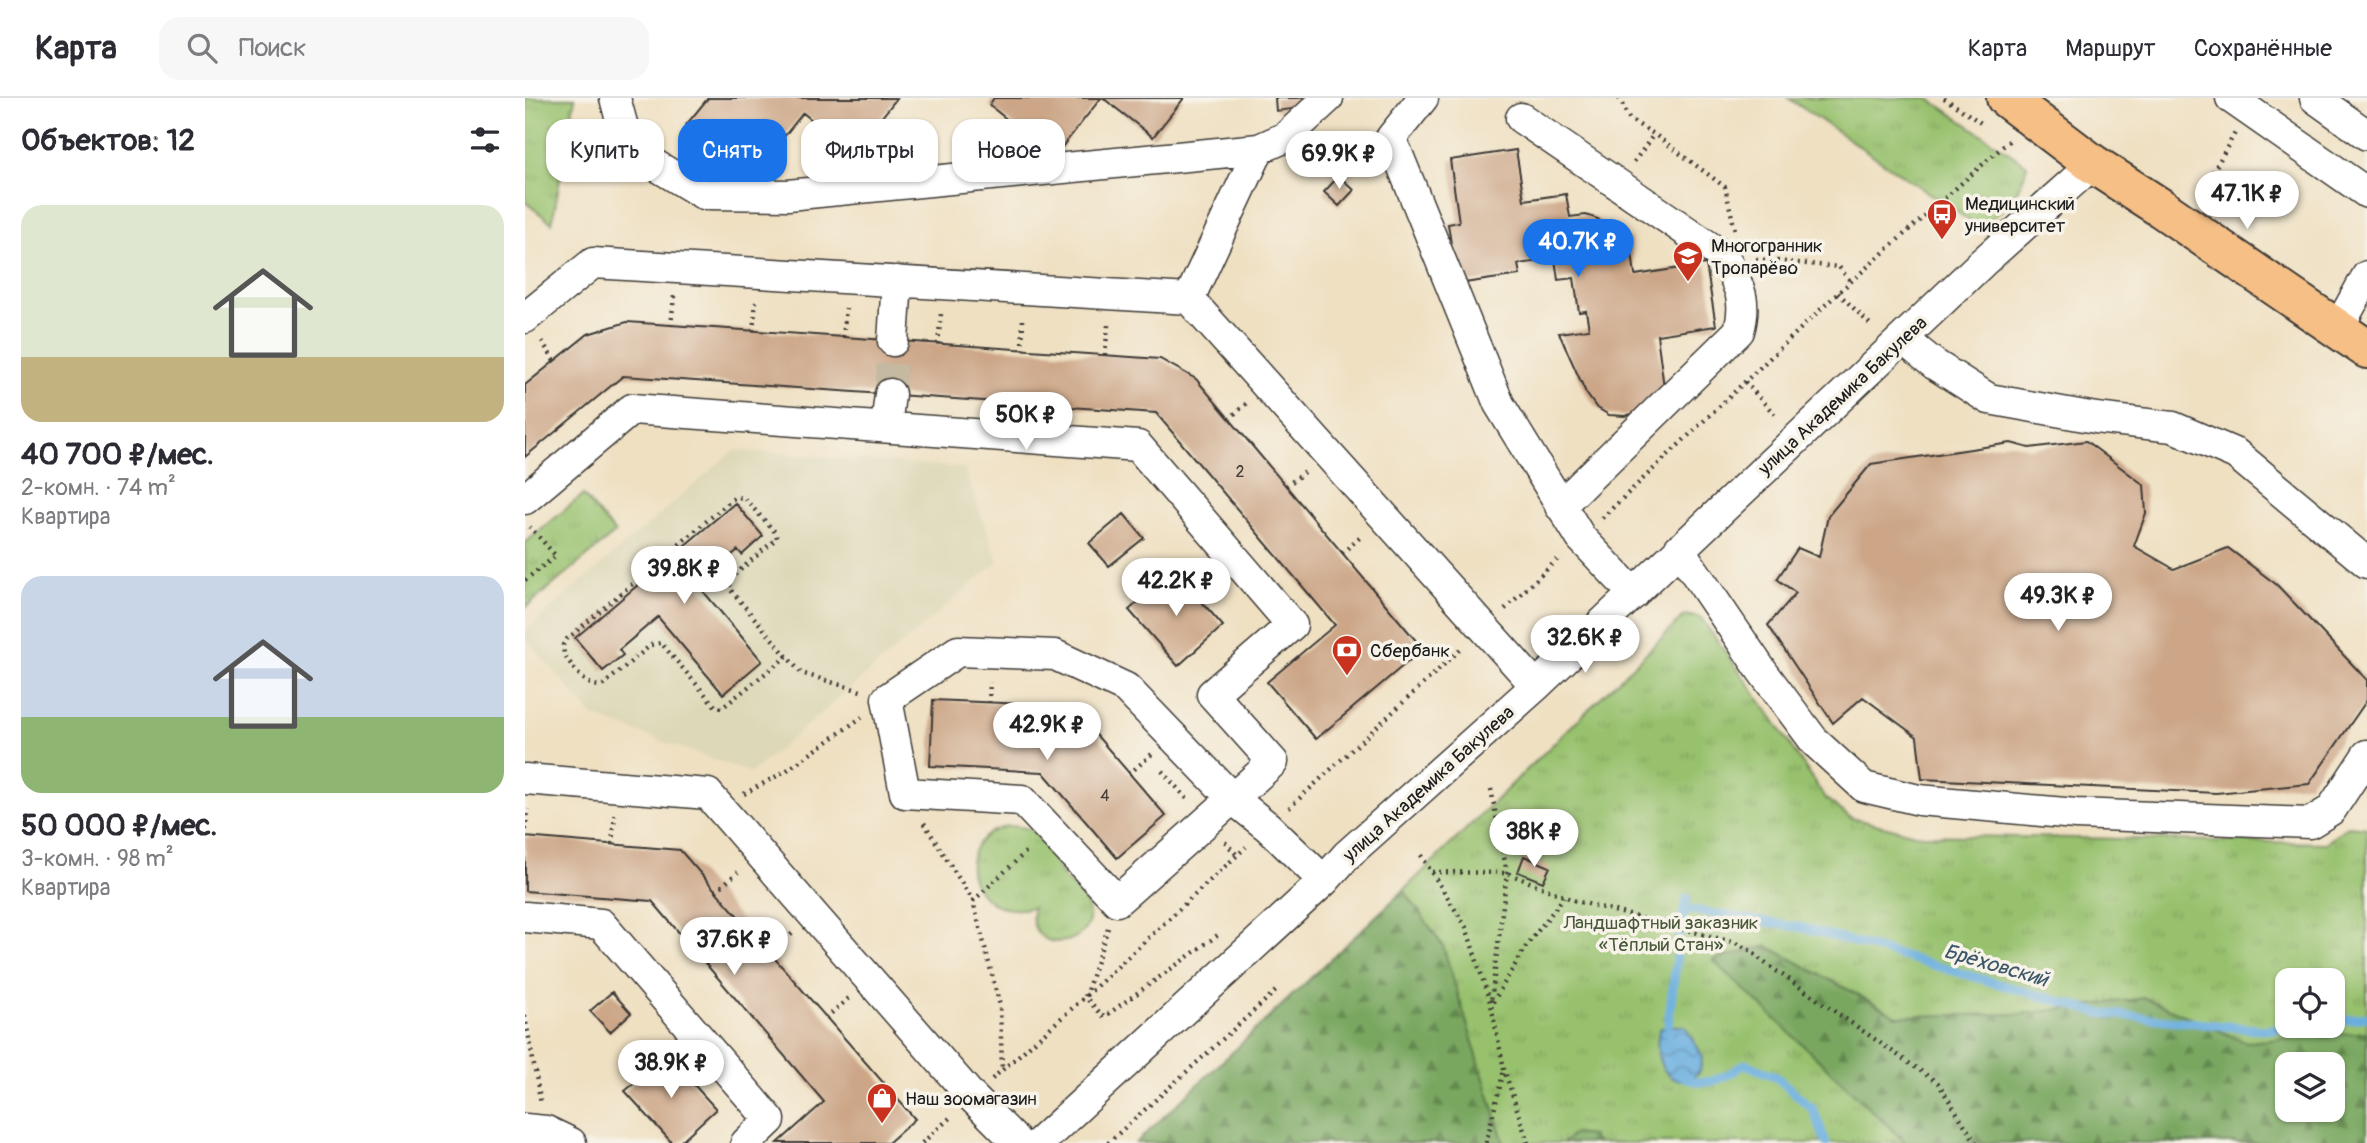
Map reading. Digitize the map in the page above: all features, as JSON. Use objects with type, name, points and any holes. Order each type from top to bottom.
[{"type":"main road","points":[[1997,113],[2093,164],[2352,340]]},
{"type":"street","points":[[615,98],[627,142],[652,163],[703,194],[789,195],[1259,149],[1286,137],[1328,98]]},
{"type":"street","points":[[1423,98],[1391,138],[1499,404],[1581,538],[1634,594]]},
{"type":"street","points":[[2231,98],[2367,193]]},
{"type":"street","points":[[2315,98],[2367,135]]},
{"type":"street","points":[[1521,118],[1733,257],[1742,291],[1743,316],[1739,331],[1560,506]]},
{"type":"street","points":[[1189,299],[1259,149]]},
{"type":"street","name":"улица Академика Бакулева","points":[[1039,1143],[1324,881],[1347,855],[1536,686],[1983,261],[2093,164]]},
{"type":"street","points":[[538,330],[593,263],[1189,299],[1536,686]]},
{"type":"street","points":[[2352,340],[2367,276]]},
{"type":"street","points":[[893,341],[897,281]]},
{"type":"street","points":[[1898,343],[1989,399],[2096,418],[2173,426],[2236,454],[2367,563]]},
{"type":"street","points":[[886,426],[890,394]]},
{"type":"street","points":[[525,499],[632,409],[1138,446],[1292,625],[1212,694],[1273,762],[1233,799],[1117,901],[1022,800],[905,793],[887,699],[958,651],[1055,655],[1126,688],[1233,799],[1268,827],[1324,881]]},
{"type":"street","points":[[1679,549],[1762,671],[1815,742],[1864,787],[1919,800],[2076,814],[2310,822],[2331,810],[2367,755]]},
{"type":"street","points":[[525,779],[708,794],[972,1097],[1018,1143]]},
{"type":"street","points":[[525,917],[601,924],[770,1120],[746,1143]]},
{"type":"path","points":[[1619,98],[1629,119],[1654,134],[1725,187],[1733,257],[1839,267],[1850,281]]},
{"type":"path","points":[[1944,98],[1997,113]]},
{"type":"path","points":[[2213,172],[2238,128]]},
{"type":"path","points":[[1635,161],[1654,134]]},
{"type":"path","points":[[1998,134],[2009,142]]},
{"type":"path","points":[[1838,293],[1898,343]]},
{"type":"path","points":[[662,295],[688,297]]},
{"type":"path","points":[[671,326],[674,296]]},
{"type":"path","points":[[753,331],[756,302],[768,303]]},
{"type":"path","points":[[833,307],[955,315]]},
{"type":"path","points":[[843,337],[846,308]]},
{"type":"path","points":[[939,344],[941,314]]},
{"type":"path","points":[[1010,318],[1035,320]]},
{"type":"path","points":[[1022,350],[1023,319]]},
{"type":"path","points":[[1096,324],[1122,326]]},
{"type":"path","points":[[1105,355],[1108,325]]},
{"type":"path","points":[[533,346],[538,330]]},
{"type":"path","points":[[538,330],[554,361]]},
{"type":"path","points":[[1745,382],[1797,439]]},
{"type":"path","points":[[1229,419],[1252,400]]},
{"type":"path","points":[[1286,486],[1311,467]]},
{"type":"path","points":[[787,656],[722,708],[716,707],[661,643],[651,645],[603,685],[597,686],[587,682],[564,655],[563,650],[567,639],[738,496],[747,499],[776,533],[777,538],[730,578],[728,585],[787,656],[801,673],[887,699]]},
{"type":"path","points":[[525,521],[556,556],[525,580]]},
{"type":"path","points":[[1342,553],[1368,531]]},
{"type":"path","points":[[978,681],[1002,682]]},
{"type":"path","points":[[989,703],[990,682]]},
{"type":"path","points":[[720,807],[786,771],[887,699]]},
{"type":"path","points":[[1141,748],[1237,855]]},
{"type":"path","points":[[1491,789],[1507,873],[1491,1005]]},
{"type":"path","points":[[905,793],[973,901],[1000,1006],[1002,1070]]},
{"type":"path","points":[[525,838],[527,808],[540,810]]},
{"type":"path","points":[[602,814],[628,816]]},
{"type":"path","points":[[613,844],[615,815]]},
{"type":"path","points":[[973,901],[1049,829]]},
{"type":"path","points":[[1421,855],[1466,927],[1491,1005],[1504,1069],[1528,1143]]},
{"type":"path","points":[[730,862],[748,882]]},
{"type":"path","points":[[716,891],[739,872]]},
{"type":"path","points":[[1431,872],[1507,873],[1576,901],[1736,943],[1938,1083],[1976,1143]]},
{"type":"path","points":[[1491,1005],[1527,945],[1564,897]]},
{"type":"path","points":[[1117,901],[1085,997],[1104,1017],[1222,933]]},
{"type":"path","points":[[784,923],[801,942]]},
{"type":"path","points":[[769,953],[793,933]]},
{"type":"path","points":[[842,988],[858,1007]]},
{"type":"path","points":[[1108,1143],[1278,989]]},
{"type":"path","points":[[826,1018],[850,997]]},
{"type":"path","points":[[525,1016],[547,1134]]},
{"type":"path","points":[[1486,1143],[1504,1069]]},
{"type":"shaded area","points":[[734,450],[964,468],[998,562],[751,773],[593,716],[525,638],[525,631]]},
{"type":"green space","points":[[525,98],[575,98],[571,119],[546,119],[546,182],[560,182],[552,223],[525,202]]},
{"type":"green space","points":[[1788,98],[1928,98],[2027,165],[2024,175],[2010,200],[1982,229]]},
{"type":"green space","points":[[583,495],[615,533],[525,608],[525,543]]},
{"type":"green space","name":"Ландшафтный заказник «Тёплый Стан»","points":[[1685,615],[1701,618],[1772,717],[1825,798],[1851,818],[1919,835],[2326,843],[2348,826],[2367,828],[2367,1143],[1136,1143],[1404,890]]},
{"type":"green space","points":[[1007,826],[1027,829],[1039,834],[1049,843],[1058,870],[1086,903],[1089,917],[1085,929],[1076,937],[1051,941],[1040,935],[1034,924],[1033,907],[1014,909],[998,905],[985,897],[976,885],[971,872],[972,857],[978,844],[991,832]]},
{"type":"green space","points":[[1404,890],[1443,946],[1504,1143],[1136,1143]]},
{"type":"green space","points":[[1767,946],[1897,1016],[2023,1014],[2145,998],[2245,1042],[2345,1038],[2345,1034],[2367,1032],[2367,1143],[1906,1143],[1713,960]]},
{"type":"green space","points":[[1573,1134],[1592,1136],[1596,1143],[1563,1143]]},
{"type":"water","points":[[1685,1026],[1702,1055],[1700,1071],[1690,1081],[1673,1078],[1660,1063],[1659,1029]]},
{"type":"building","points":[[708,98],[897,98],[880,119],[810,119],[803,113],[787,133],[787,119],[691,119]]},
{"type":"building","points":[[994,98],[1101,98],[1065,143],[1065,119],[1006,119],[989,105]]},
{"type":"building","points":[[1103,98],[1184,98],[1153,137]]},
{"type":"building","points":[[1275,98],[1317,98],[1318,106],[1276,111]]},
{"type":"building","points":[[1516,150],[1524,200],[1566,194],[1570,217],[1586,215],[1598,219],[1606,228],[1608,242],[1630,238],[1635,275],[1706,264],[1716,326],[1657,335],[1664,387],[1641,411],[1625,416],[1609,415],[1596,407],[1586,393],[1559,333],[1589,329],[1586,311],[1579,312],[1574,278],[1558,280],[1555,259],[1518,264],[1520,275],[1457,284],[1448,224],[1459,222],[1450,160]]},
{"type":"building","points":[[1339,176],[1354,190],[1339,206],[1324,192]]},
{"type":"building","points":[[627,322],[1160,359],[1196,379],[1423,649],[1316,739],[1267,682],[1335,625],[1156,413],[623,376],[525,457],[525,385],[588,334]]},
{"type":"building","points":[[2086,441],[2144,485],[2146,513],[2134,546],[2174,569],[2228,548],[2277,585],[2367,680],[2367,700],[2309,784],[2216,793],[1922,779],[1917,737],[1863,697],[1833,723],[1768,625],[1796,593],[1777,579],[1798,548],[1819,557],[1828,516],[1871,464],[2011,443],[2029,448]]},
{"type":"building","points":[[735,503],[763,536],[742,555],[738,550],[697,584],[762,661],[723,694],[658,617],[619,650],[623,655],[603,671],[575,638]]},
{"type":"building","points":[[1124,514],[1144,538],[1109,566],[1089,543]]},
{"type":"building","points":[[1174,570],[1223,626],[1178,666],[1129,610]]},
{"type":"building","points":[[933,700],[1046,705],[1092,730],[1166,816],[1117,858],[1043,772],[930,766]]},
{"type":"building","points":[[525,837],[680,850],[915,1119],[888,1143],[778,1143],[824,1102],[652,901],[525,891]]},
{"type":"building","points":[[1524,856],[1550,867],[1543,882],[1518,872]]},
{"type":"building","points":[[612,992],[631,1013],[610,1032],[590,1011]]},
{"type":"building","points":[[667,1055],[716,1109],[679,1143],[672,1143],[625,1091]]},
{"type":"waterway","points":[[1669,1037],[1668,1026],[1680,929],[1687,898]]},
{"type":"waterway","name":"Брёховский","points":[[1685,909],[1804,928],[2100,1013],[2264,1030],[2275,1029]]},
{"type":"waterway","name":"Брёховский","points":[[2345,1020],[2367,1017]]},
{"type":"waterway","points":[[1680,1074],[1697,1082],[1714,1081],[1745,1064],[1775,1076],[1813,1109],[1826,1143]]},
{"type":"tunnel","points":[[890,394],[893,341]]},
{"type":"place","name":"Медицинский университет","points":[[1942,241]]},
{"type":"place","name":"Многогранник Тропарёво","points":[[1688,283]]},
{"type":"place","name":"Сбербанк","points":[[1347,677]]},
{"type":"place","name":"Наш зоомагазин","points":[[882,1125]]}]
